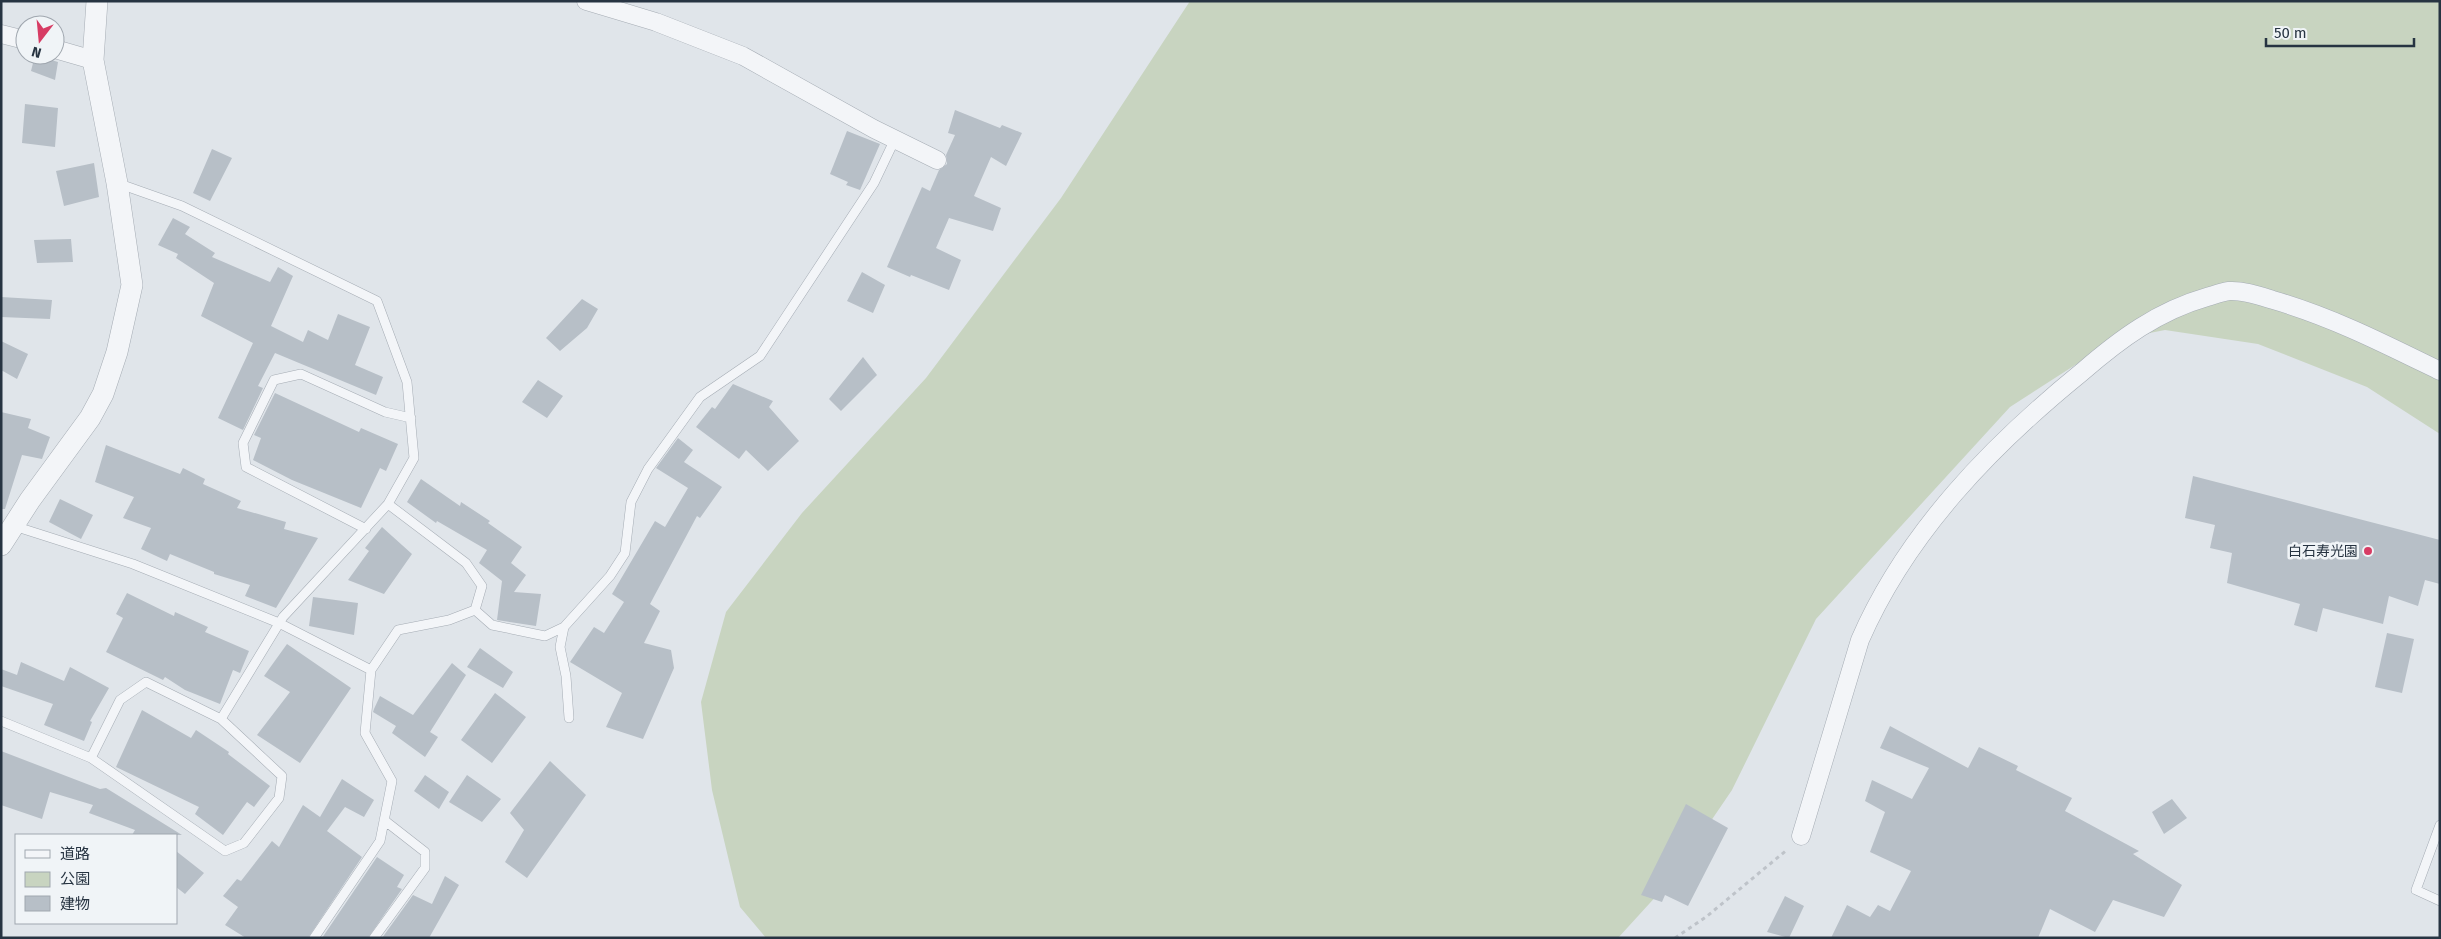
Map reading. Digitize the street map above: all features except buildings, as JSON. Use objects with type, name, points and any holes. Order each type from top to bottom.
[{"type":"street","points":[[1,545],[90,418],[103,394],[117,352],[132,285],[117,183],[93,60],[97,1]]},
{"type":"street","points":[[586,1],[656,22],[743,56],[894,139],[937,160]]},
{"type":"street","points":[[1,34],[15,38]]},
{"type":"street","points":[[65,52],[93,60]]},
{"type":"street","points":[[1801,836],[1860,640],[1868,621],[1908,553],[1966,480],[2001,442],[2049,398],[2123,338],[2146,322],[2186,303],[2230,291],[2250,294],[2332,320],[2440,371]]},
{"type":"lane","points":[[476,610],[492,625],[545,636],[564,627],[610,576],[625,553],[631,502],[648,469],[700,397],[760,356],[874,183],[894,139]]},
{"type":"lane","points":[[117,183],[182,206],[378,301],[407,382],[414,458],[388,504],[279,623],[221,719]]},
{"type":"lane","points":[[366,528],[246,468],[243,443],[274,380],[301,374],[385,412],[411,418]]},
{"type":"lane","points":[[388,504],[466,563],[482,586],[476,610]]},
{"type":"lane","points":[[13,526],[132,564],[279,623],[371,670]]},
{"type":"lane","points":[[314,938],[380,841],[392,781],[365,733],[371,670],[398,630],[449,620],[476,610]]},
{"type":"lane","points":[[564,627],[560,647],[566,676],[569,718]]},
{"type":"lane","points":[[1,721],[92,758],[225,851],[244,842],[279,798],[282,776],[221,719],[146,682],[120,700],[92,758]]},
{"type":"lane","points":[[374,938],[424,868],[425,852],[384,820]]},
{"type":"lane","points":[[2440,826],[2416,890],[2440,901]]},
{"type":"path","points":[[1675,938],[1706,917],[1774,863],[1801,836]]},
{"type":"green space","points":[[1190,1],[2440,1],[2440,434],[2367,387],[2258,344],[2165,330],[2114,340],[2010,407],[1816,619],[1732,790],[1670,881],[1618,938],[766,938],[740,907],[712,790],[701,702],[726,612],[802,513],[926,378],[1061,198]]},
{"type":"place","name":"白石寿光園","points":[[2368,551]]}]
